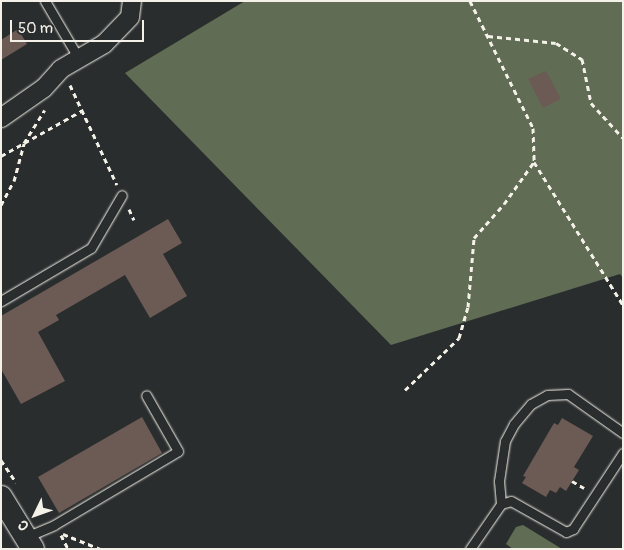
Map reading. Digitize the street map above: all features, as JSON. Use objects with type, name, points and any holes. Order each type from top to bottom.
[{"type":"street","points":[[1,118],[78,59],[104,44],[130,17],[132,1]]},
{"type":"street","points":[[1,497],[29,543]]},
{"type":"lane","points":[[45,1],[78,59]]},
{"type":"lane","points":[[1,301],[91,248],[122,195]]},
{"type":"lane","points":[[501,504],[499,482],[505,441],[514,424],[531,404],[547,395],[568,394],[623,433]]},
{"type":"lane","points":[[29,543],[54,525],[178,451],[146,395]]},
{"type":"lane","points":[[470,549],[501,504],[511,501],[566,532],[572,529],[623,452]]},
{"type":"path","points":[[470,1],[533,128],[534,162],[623,305]]},
{"type":"path","points":[[487,36],[556,43],[582,59],[590,103],[623,138]]},
{"type":"path","points":[[63,87],[68,80],[134,220]]},
{"type":"path","points":[[1,205],[14,180],[24,143],[48,106]]},
{"type":"path","points":[[1,156],[83,110]]},
{"type":"path","points":[[405,390],[459,338],[468,307],[474,238],[504,204],[534,162]]},
{"type":"path","points":[[572,481],[587,490]]},
{"type":"path","points":[[68,549],[60,532],[72,540],[100,549]]},
{"type":"green space","points":[[245,1],[623,1],[623,278],[620,274],[391,345],[125,73]]},
{"type":"green space","points":[[523,525],[562,549],[513,549],[506,544],[516,527]]},
{"type":"building","points":[[18,29],[27,44],[1,60],[1,40]]},
{"type":"building","points":[[546,71],[561,99],[543,108],[528,79]]},
{"type":"building","points":[[168,219],[182,243],[163,254],[187,296],[150,318],[125,275],[56,315],[59,320],[38,332],[65,381],[21,404],[1,369],[1,316]]},
{"type":"building","points":[[142,417],[162,453],[59,513],[38,477]]},
{"type":"building","points":[[562,418],[593,436],[574,467],[579,470],[566,491],[560,487],[556,493],[550,490],[546,497],[522,483],[526,477],[523,476],[554,423],[558,425]]}]
